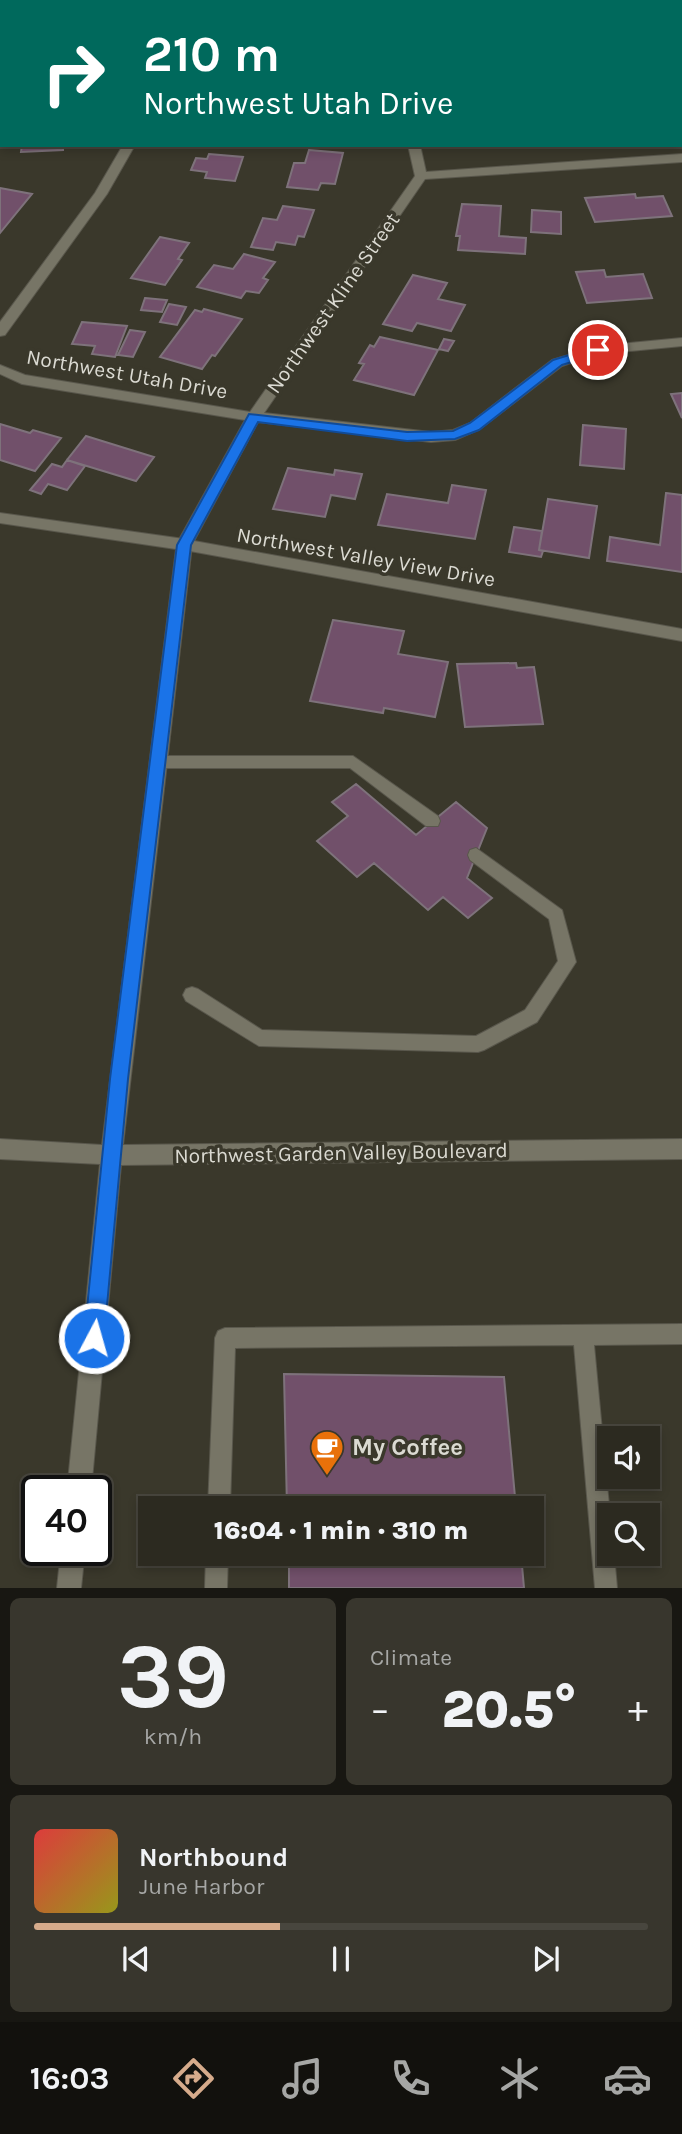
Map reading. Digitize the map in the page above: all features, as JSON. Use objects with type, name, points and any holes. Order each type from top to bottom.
[{"type":"street","points":[[0,332],[22,296],[113,179],[128,147]]},
{"type":"street","points":[[414,147],[421,176],[682,158]]},
{"type":"street","name":"Northwest Kline Street","points":[[81,1475],[112,1155],[184,545],[254,417],[421,176]]},
{"type":"street","name":"Northwest Utah Drive","points":[[0,369],[22,379],[254,417],[407,436],[455,435],[475,426],[558,363],[598,350],[682,342]]},
{"type":"street","name":"Northwest Valley View Drive","points":[[0,517],[184,545],[682,635]]},
{"type":"street","name":"Northwest Garden Valley Boulevard","points":[[0,1149],[112,1155],[682,1149]]},
{"type":"street","points":[[69,1588],[71,1566]]},
{"type":"lane","points":[[158,762],[353,762],[432,821]]},
{"type":"lane","points":[[192,995],[259,1038],[478,1044],[531,1016],[567,962],[556,915],[476,855]]},
{"type":"lane","points":[[219,1496],[225,1338],[682,1334]]},
{"type":"lane","points":[[583,1335],[606,1588]]},
{"type":"lane","points":[[216,1588],[217,1566]]},
{"type":"building","points":[[22,147],[63,147],[63,150],[21,152]]},
{"type":"building","points":[[309,150],[343,153],[335,184],[321,183],[318,190],[287,187],[294,163],[305,163]]},
{"type":"building","points":[[209,154],[243,157],[235,181],[205,178],[207,172],[191,170],[196,158],[207,159]]},
{"type":"building","points":[[0,188],[32,194],[0,233]]},
{"type":"building","points":[[635,194],[636,198],[663,196],[672,216],[595,222],[585,198]]},
{"type":"building","points":[[462,204],[501,206],[499,236],[526,238],[525,254],[458,250],[460,236],[456,236]]},
{"type":"building","points":[[283,206],[314,210],[304,237],[298,236],[295,245],[276,242],[273,250],[251,247],[263,218],[277,220]]},
{"type":"building","points":[[532,210],[561,212],[561,234],[531,232]]},
{"type":"building","points":[[160,237],[189,243],[178,259],[182,260],[165,285],[131,278]]},
{"type":"building","points":[[244,254],[275,262],[263,278],[268,280],[259,293],[246,291],[241,298],[197,287],[214,265],[233,269]]},
{"type":"building","points":[[604,270],[606,277],[643,274],[652,298],[587,303],[576,272]]},
{"type":"building","points":[[413,275],[447,283],[438,299],[465,305],[451,331],[417,323],[412,331],[383,324]]},
{"type":"building","points":[[145,298],[167,300],[162,312],[141,310]]},
{"type":"building","points":[[169,304],[186,307],[177,325],[160,322]]},
{"type":"building","points":[[204,309],[242,319],[215,356],[212,355],[202,369],[160,357],[195,310],[202,312]]},
{"type":"building","points":[[82,322],[127,326],[115,357],[92,354],[95,346],[72,344]]},
{"type":"building","points":[[130,330],[145,332],[133,357],[118,355]]},
{"type":"building","points":[[380,337],[438,350],[414,395],[354,380],[364,364],[359,363],[370,345],[374,347]]},
{"type":"building","points":[[444,339],[454,341],[448,351],[439,349]]},
{"type":"building","points":[[682,393],[682,418],[671,394]]},
{"type":"building","points":[[0,424],[61,438],[35,471],[0,460]]},
{"type":"building","points":[[583,425],[626,429],[624,469],[580,465]]},
{"type":"building","points":[[86,436],[154,457],[136,481],[67,460]]},
{"type":"building","points":[[67,460],[85,466],[67,490],[48,484],[41,494],[30,490],[52,464],[62,467]]},
{"type":"building","points":[[288,468],[334,475],[335,470],[362,474],[355,499],[331,495],[325,517],[273,509]]},
{"type":"building","points":[[452,485],[486,490],[475,539],[378,525],[387,494],[448,503]]},
{"type":"building","points":[[666,493],[682,495],[682,572],[607,561],[610,537],[660,545]]},
{"type":"building","points":[[548,499],[597,506],[589,558],[539,550]]},
{"type":"building","points":[[514,527],[542,531],[539,550],[543,551],[541,557],[509,552]]},
{"type":"building","points":[[333,620],[404,631],[398,654],[448,662],[435,717],[384,708],[383,713],[310,701]]},
{"type":"building","points":[[516,663],[517,668],[534,667],[543,724],[465,727],[457,664]]},
{"type":"building","points":[[356,784],[416,835],[456,802],[487,828],[467,878],[492,898],[468,918],[443,897],[428,910],[374,863],[357,877],[317,841],[348,816],[332,802]]},
{"type":"building","points":[[284,1374],[504,1377],[515,1496],[287,1496]]},
{"type":"building","points":[[289,1566],[522,1566],[524,1588],[289,1588]]},
{"type":"place","name":"My Coffee","points":[[327,1477]]},
{"type":"route","points":[[94,1338],[119,1079],[184,545],[254,417],[407,436],[455,435],[475,426],[558,363],[598,350]]}]
